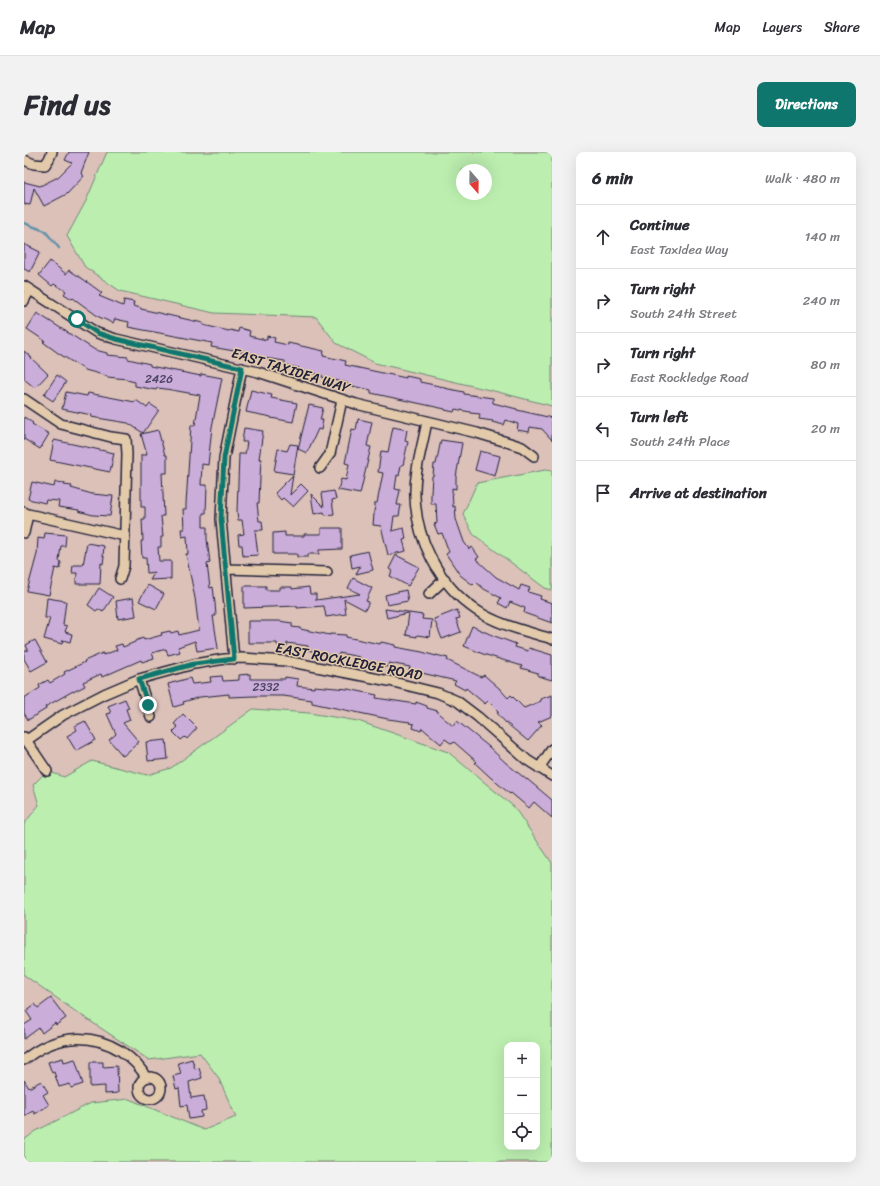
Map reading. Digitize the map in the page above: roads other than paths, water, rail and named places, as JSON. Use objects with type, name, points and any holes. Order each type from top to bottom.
[{"type":"street","points":[[24,160],[34,164],[45,165],[52,152]]},
{"type":"street","points":[[24,301],[27,287]]},
{"type":"street","name":"EAST TAXIDEA WAY","points":[[27,287],[97,333],[116,339],[242,368],[342,400],[510,442],[522,447],[534,456]]},
{"type":"street","points":[[234,659],[221,519],[224,458],[242,368]]},
{"type":"street","points":[[24,399],[61,424],[126,440],[126,536],[124,566],[120,579]]},
{"type":"street","points":[[320,468],[330,454],[342,400]]},
{"type":"street","points":[[427,421],[416,478],[415,495],[416,512],[421,535],[427,552],[445,579],[456,592],[475,609],[498,622],[552,639]]},
{"type":"street","points":[[24,533],[26,513],[126,536]]},
{"type":"street","points":[[226,569],[327,572]]},
{"type":"street","points":[[429,594],[445,579]]},
{"type":"street","name":"EAST ROCKLEDGE ROAD","points":[[25,740],[63,715],[104,694],[139,679],[194,664],[234,659],[286,661],[389,681],[438,693],[457,701],[478,717],[527,760],[552,776]]},
{"type":"street","points":[[139,679],[151,717]]},
{"type":"street","points":[[25,740],[47,771]]},
{"type":"street","points":[[539,768],[552,749]]},
{"type":"street","points":[[24,1060],[33,1052],[50,1043],[68,1038],[88,1038],[111,1045],[131,1058],[144,1073],[146,1078]]},
{"type":"waterway","points":[[24,223],[45,231],[59,248]]}]
